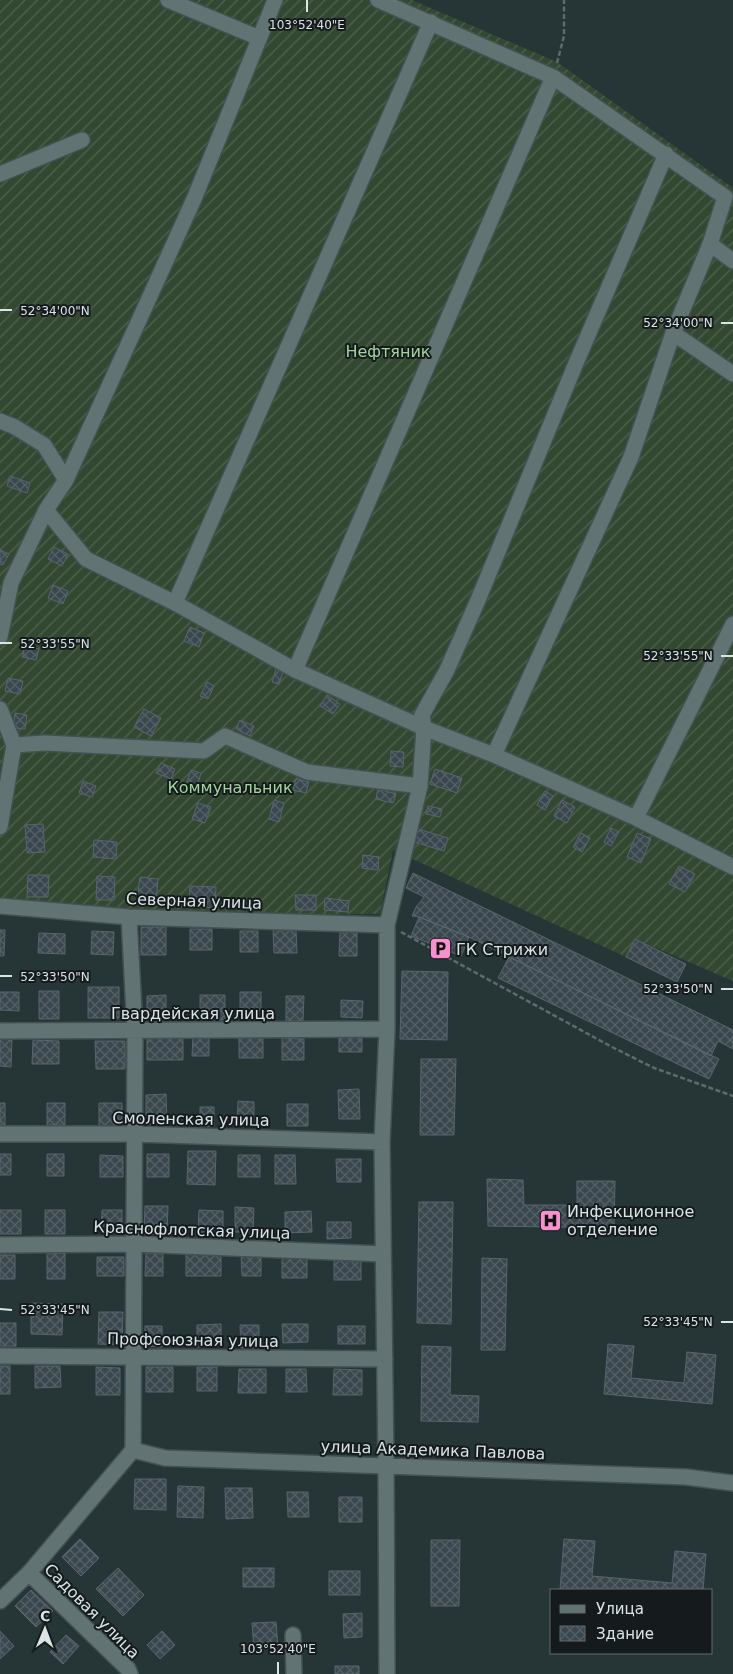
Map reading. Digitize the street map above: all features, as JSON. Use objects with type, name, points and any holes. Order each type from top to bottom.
[{"type":"street","points":[[168,0],[259,38]]},
{"type":"street","points":[[0,637],[5,580],[66,480],[194,199],[275,0]]},
{"type":"street","points":[[378,0],[553,77],[666,154],[725,197],[710,244],[673,333],[631,457],[494,755]]},
{"type":"street","points":[[175,603],[430,22]]},
{"type":"street","points":[[295,670],[553,77]]},
{"type":"street","points":[[0,174],[82,140]]},
{"type":"street","points":[[387,1674],[382,1142],[387,1029],[387,924],[420,786],[424,728],[422,715],[447,670],[478,600],[572,372],[666,154]]},
{"type":"street","points":[[710,244],[733,261]]},
{"type":"street","points":[[673,333],[733,374]]},
{"type":"street","points":[[0,421],[15,427],[44,445],[66,480]]},
{"type":"street","points":[[46,510],[86,559],[175,603],[295,670],[424,728],[494,755],[636,818],[733,868]]},
{"type":"street","points":[[636,818],[733,624]]},
{"type":"street","points":[[0,709],[14,745],[0,827]]},
{"type":"street","points":[[14,745],[45,743],[204,751],[225,736],[307,772],[420,786]]},
{"type":"street","name":"Северная улица","points":[[0,906],[129,917],[387,924]]},
{"type":"street","points":[[0,1601],[29,1573],[133,1450],[135,1031],[129,917]]},
{"type":"street","name":"Гвардейская улица","points":[[0,1030],[387,1029]]},
{"type":"street","name":"Смоленская улица","points":[[0,1134],[134,1134],[382,1142]]},
{"type":"street","name":"Краснофлотская улица","points":[[0,1245],[134,1244],[383,1254]]},
{"type":"street","name":"Профсоюзная улица","points":[[0,1356],[385,1359]]},
{"type":"street","name":"улица Академика Павлова","points":[[133,1450],[165,1458],[686,1477],[733,1484]]},
{"type":"street","name":"Садовая улица","points":[[29,1573],[128,1669],[130,1674]]},
{"type":"street","points":[[293,1635],[294,1674]]},
{"type":"path","points":[[553,77],[564,36],[564,0]]},
{"type":"path","points":[[387,924],[646,1063],[733,1096]]},
{"type":"green space","name":"Нефтяник","points":[[0,0],[412,0],[557,62],[733,188],[733,981],[635,939],[626,957],[393,850],[380,914],[226,915],[0,900]]},
{"type":"building","points":[[10,476],[30,483],[27,493],[7,486]]},
{"type":"building","points":[[54,547],[68,554],[62,566],[48,559]]},
{"type":"building","points":[[0,550],[9,554],[3,565],[0,564]]},
{"type":"building","points":[[53,585],[68,591],[63,604],[48,598]]},
{"type":"building","points":[[190,627],[204,633],[199,647],[184,641]]},
{"type":"building","points":[[25,646],[39,649],[36,660],[22,657]]},
{"type":"building","points":[[276,669],[283,672],[279,684],[272,682]]},
{"type":"building","points":[[8,678],[23,681],[20,694],[5,691]]},
{"type":"building","points":[[207,682],[214,686],[208,699],[200,696]]},
{"type":"building","points":[[327,695],[340,704],[333,714],[320,706]]},
{"type":"building","points":[[144,709],[161,718],[151,736],[134,727]]},
{"type":"building","points":[[15,713],[27,715],[25,729],[13,728]]},
{"type":"building","points":[[240,720],[254,726],[250,736],[236,729]]},
{"type":"building","points":[[391,751],[404,752],[403,767],[390,766]]},
{"type":"building","points":[[161,763],[175,769],[171,779],[156,773]]},
{"type":"building","points":[[435,769],[462,778],[457,793],[430,784]]},
{"type":"building","points":[[191,770],[201,773],[197,788],[186,784]]},
{"type":"building","points":[[296,779],[309,782],[306,793],[293,790]]},
{"type":"building","points":[[83,781],[96,786],[92,797],[79,793]]},
{"type":"building","points":[[378,789],[396,794],[393,803],[376,799]]},
{"type":"building","points":[[545,791],[553,796],[545,810],[537,805]]},
{"type":"building","points":[[274,800],[284,803],[279,822],[269,819]]},
{"type":"building","points":[[562,800],[575,807],[567,823],[554,816]]},
{"type":"building","points":[[198,803],[211,807],[205,823],[192,819]]},
{"type":"building","points":[[428,806],[442,809],[440,817],[426,814]]},
{"type":"building","points":[[43,824],[45,852],[27,853],[25,825]]},
{"type":"building","points":[[611,828],[619,832],[611,846],[604,842]]},
{"type":"building","points":[[418,829],[448,838],[444,851],[414,842]]},
{"type":"building","points":[[581,833],[590,838],[582,852],[573,847]]},
{"type":"building","points":[[637,833],[651,839],[641,863],[627,857]]},
{"type":"building","points":[[94,840],[117,842],[116,859],[93,857]]},
{"type":"building","points":[[363,855],[379,857],[378,870],[362,868]]},
{"type":"building","points":[[679,866],[695,874],[685,892],[669,884]]},
{"type":"building","points":[[413,873],[733,1030],[733,1049],[718,1041],[711,1056],[469,937],[412,916],[424,897],[406,888]]},
{"type":"building","points":[[28,875],[49,875],[48,897],[27,897]]},
{"type":"building","points":[[97,876],[115,877],[114,900],[96,900]]},
{"type":"building","points":[[140,877],[158,879],[156,903],[137,901]]},
{"type":"building","points":[[190,886],[216,887],[215,908],[189,906]]},
{"type":"building","points":[[295,895],[316,895],[316,910],[296,910]]},
{"type":"building","points":[[325,898],[349,901],[348,912],[324,910]]},
{"type":"building","points":[[419,917],[469,937],[461,956],[411,936]]},
{"type":"building","points":[[141,927],[166,927],[166,955],[141,955]]},
{"type":"building","points":[[190,929],[212,929],[212,950],[190,950]]},
{"type":"building","points":[[273,929],[296,929],[297,953],[274,953]]},
{"type":"building","points":[[0,930],[5,930],[4,956],[0,956]]},
{"type":"building","points":[[92,931],[114,932],[113,955],[91,954]]},
{"type":"building","points":[[240,931],[258,931],[258,952],[240,952]]},
{"type":"building","points":[[340,931],[357,932],[357,956],[339,956]]},
{"type":"building","points":[[39,933],[65,934],[65,954],[38,953]]},
{"type":"building","points":[[635,939],[686,964],[677,982],[626,957]]},
{"type":"building","points":[[509,957],[719,1059],[709,1079],[498,978]]},
{"type":"building","points":[[402,971],[448,972],[447,1040],[400,1039]]},
{"type":"building","points":[[88,987],[119,987],[119,1018],[88,1018]]},
{"type":"building","points":[[39,991],[59,991],[59,1019],[39,1019]]},
{"type":"building","points":[[0,992],[19,992],[19,1011],[0,1010]]},
{"type":"building","points":[[240,992],[261,992],[261,1019],[240,1019]]},
{"type":"building","points":[[166,995],[166,1019],[147,1019],[147,996]]},
{"type":"building","points":[[200,995],[225,995],[225,1020],[200,1020]]},
{"type":"building","points":[[286,996],[304,996],[303,1021],[286,1021]]},
{"type":"building","points":[[341,1000],[363,1001],[362,1018],[341,1017]]},
{"type":"building","points":[[0,1037],[12,1038],[11,1067],[0,1066]]},
{"type":"building","points":[[193,1037],[209,1037],[209,1056],[192,1056]]},
{"type":"building","points":[[239,1037],[263,1037],[263,1058],[239,1058]]},
{"type":"building","points":[[362,1037],[362,1052],[339,1052],[339,1038]]},
{"type":"building","points":[[147,1038],[183,1038],[183,1060],[147,1060]]},
{"type":"building","points":[[282,1038],[304,1039],[304,1060],[282,1060]]},
{"type":"building","points":[[33,1040],[59,1041],[59,1064],[32,1064]]},
{"type":"building","points":[[95,1041],[125,1041],[125,1069],[96,1069]]},
{"type":"building","points":[[421,1059],[456,1059],[454,1135],[420,1135]]},
{"type":"building","points":[[359,1089],[360,1119],[339,1119],[338,1090]]},
{"type":"building","points":[[166,1094],[167,1124],[146,1124],[146,1095]]},
{"type":"building","points":[[238,1101],[254,1102],[254,1125],[237,1124]]},
{"type":"building","points":[[0,1103],[5,1103],[5,1125],[0,1125]]},
{"type":"building","points":[[47,1103],[65,1103],[65,1125],[47,1125]]},
{"type":"building","points":[[99,1103],[122,1103],[122,1126],[99,1126]]},
{"type":"building","points":[[287,1104],[308,1104],[308,1126],[287,1126]]},
{"type":"building","points":[[200,1107],[214,1107],[214,1126],[200,1127]]},
{"type":"building","points":[[188,1151],[216,1151],[215,1185],[187,1184]]},
{"type":"building","points":[[0,1154],[11,1154],[11,1175],[0,1175]]},
{"type":"building","points":[[47,1154],[64,1154],[64,1176],[47,1176]]},
{"type":"building","points":[[147,1154],[169,1154],[169,1177],[147,1177]]},
{"type":"building","points":[[100,1155],[123,1156],[123,1177],[100,1177]]},
{"type":"building","points":[[238,1155],[260,1155],[260,1177],[238,1177]]},
{"type":"building","points":[[275,1155],[295,1155],[296,1184],[275,1184]]},
{"type":"building","points":[[336,1159],[361,1159],[361,1182],[337,1182]]},
{"type":"building","points":[[487,1179],[523,1180],[524,1205],[577,1205],[577,1181],[615,1181],[614,1228],[488,1226]]},
{"type":"building","points":[[419,1202],[453,1202],[451,1324],[417,1323]]},
{"type":"building","points":[[145,1206],[168,1206],[167,1235],[144,1234]]},
{"type":"building","points":[[235,1207],[254,1208],[253,1232],[235,1232]]},
{"type":"building","points":[[0,1210],[21,1210],[21,1234],[0,1234]]},
{"type":"building","points":[[45,1210],[65,1210],[65,1234],[45,1234]]},
{"type":"building","points":[[102,1210],[122,1210],[122,1233],[101,1233]]},
{"type":"building","points":[[199,1210],[223,1211],[223,1233],[198,1232]]},
{"type":"building","points":[[311,1211],[312,1232],[285,1233],[285,1212]]},
{"type":"building","points":[[327,1222],[351,1222],[351,1238],[327,1239]]},
{"type":"building","points":[[65,1253],[65,1279],[47,1279],[47,1254]]},
{"type":"building","points":[[146,1253],[163,1254],[163,1276],[145,1276]]},
{"type":"building","points":[[186,1254],[221,1254],[221,1276],[186,1276]]},
{"type":"building","points":[[241,1254],[261,1254],[261,1276],[242,1276]]},
{"type":"building","points":[[0,1255],[15,1255],[15,1279],[0,1279]]},
{"type":"building","points":[[282,1256],[307,1256],[307,1278],[282,1278]]},
{"type":"building","points":[[97,1257],[124,1257],[124,1276],[97,1276]]},
{"type":"building","points":[[482,1258],[507,1259],[505,1350],[481,1350]]},
{"type":"building","points":[[334,1260],[361,1260],[361,1280],[334,1280]]},
{"type":"building","points":[[31,1303],[63,1304],[62,1335],[31,1334]]},
{"type":"building","points":[[99,1312],[123,1312],[122,1345],[98,1344]]},
{"type":"building","points":[[0,1323],[16,1323],[16,1346],[0,1346]]},
{"type":"building","points":[[221,1324],[221,1346],[197,1347],[197,1325]]},
{"type":"building","points":[[282,1324],[308,1324],[308,1342],[283,1343]]},
{"type":"building","points":[[240,1325],[259,1325],[259,1348],[241,1348]]},
{"type":"building","points":[[145,1326],[162,1326],[162,1347],[145,1346]]},
{"type":"building","points":[[338,1326],[365,1326],[365,1344],[338,1344]]},
{"type":"building","points":[[608,1344],[634,1346],[631,1378],[684,1383],[687,1352],[716,1355],[712,1404],[604,1394]]},
{"type":"building","points":[[422,1346],[451,1347],[450,1395],[479,1396],[478,1422],[421,1421]]},
{"type":"building","points":[[0,1366],[10,1366],[10,1394],[0,1394]]},
{"type":"building","points":[[35,1366],[60,1366],[61,1387],[35,1388]]},
{"type":"building","points":[[96,1367],[120,1368],[120,1395],[96,1395]]},
{"type":"building","points":[[146,1367],[173,1367],[173,1392],[146,1392]]},
{"type":"building","points":[[197,1367],[217,1367],[217,1391],[197,1391]]},
{"type":"building","points":[[239,1369],[266,1369],[266,1393],[238,1393]]},
{"type":"building","points":[[286,1369],[306,1369],[307,1392],[286,1392]]},
{"type":"building","points":[[334,1369],[362,1370],[362,1395],[333,1395]]},
{"type":"building","points":[[135,1479],[166,1479],[166,1510],[134,1509]]},
{"type":"building","points":[[178,1486],[204,1487],[203,1518],[177,1517]]},
{"type":"building","points":[[225,1488],[252,1488],[253,1518],[226,1519]]},
{"type":"building","points":[[287,1492],[308,1492],[309,1517],[288,1517]]},
{"type":"building","points":[[339,1497],[362,1497],[362,1522],[339,1522]]},
{"type":"building","points":[[80,1539],[99,1558],[81,1576],[62,1557]]},
{"type":"building","points":[[564,1539],[595,1541],[592,1576],[672,1583],[675,1551],[706,1554],[703,1589],[560,1589]]},
{"type":"building","points":[[431,1540],[460,1540],[459,1606],[431,1606]]},
{"type":"building","points":[[118,1568],[144,1595],[123,1616],[96,1589]]},
{"type":"building","points":[[243,1568],[274,1568],[274,1587],[243,1587]]},
{"type":"building","points":[[329,1571],[360,1571],[360,1595],[329,1595]]},
{"type":"building","points":[[31,1590],[53,1611],[36,1627],[15,1606]]},
{"type":"building","points":[[362,1613],[362,1637],[344,1638],[343,1614]]},
{"type":"building","points":[[276,1622],[278,1648],[254,1650],[252,1623]]},
{"type":"building","points":[[0,1631],[14,1646],[0,1659]]},
{"type":"building","points":[[162,1631],[175,1645],[160,1659],[147,1645]]},
{"type":"building","points":[[66,1635],[79,1646],[63,1664],[50,1652]]},
{"type":"building","points":[[335,1666],[359,1666],[359,1674],[335,1674]]},
{"type":"place","name":"ГК Стрижи","points":[[440,949]]},
{"type":"place","name":"Инфекционное отделение","points":[[551,1220]]},
{"type":"park label","name":"Коммунальник","points":[[230,787]]}]
